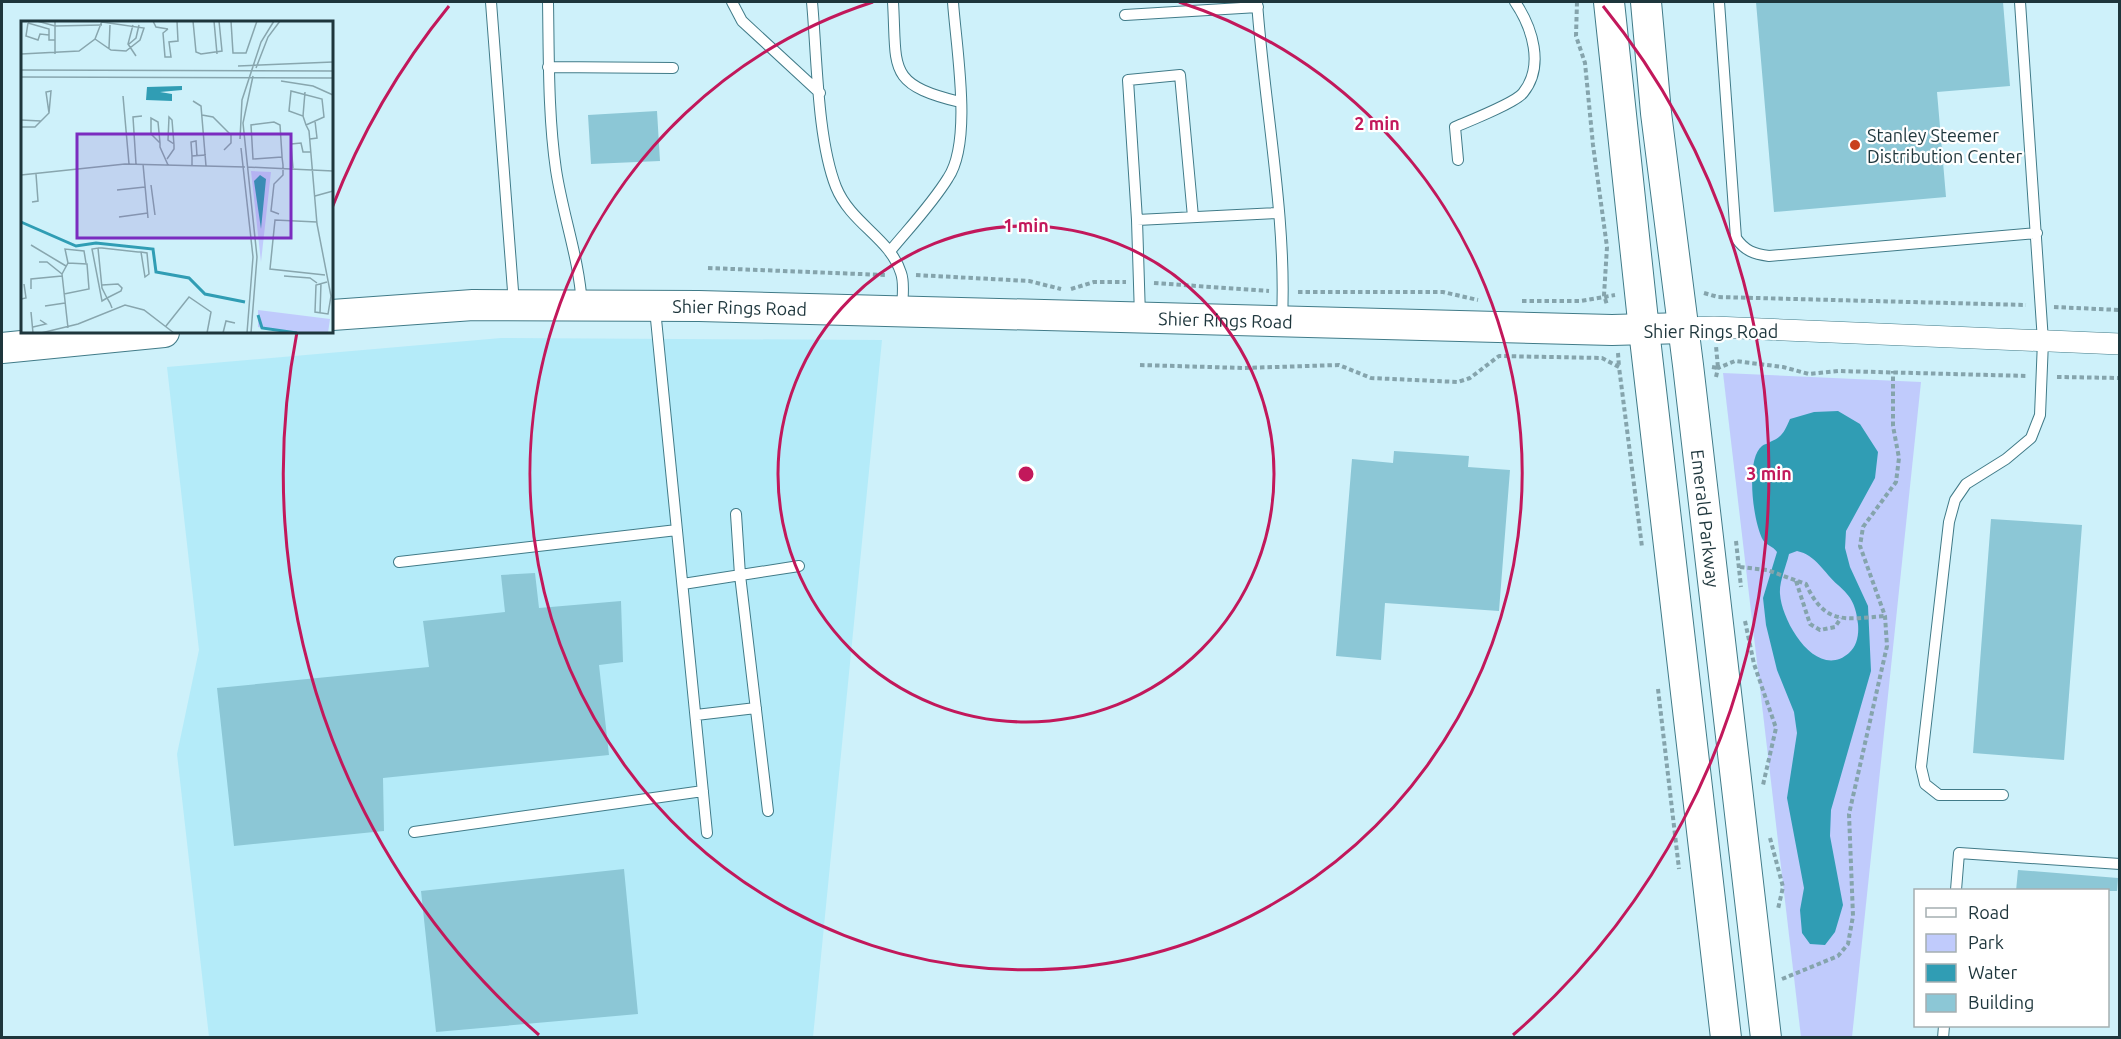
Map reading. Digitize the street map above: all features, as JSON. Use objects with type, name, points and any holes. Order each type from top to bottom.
[{"type":"main road","points":[[1610,2],[1644,330],[1726,1038]]},
{"type":"main road","name":"Emerald Parkway","points":[[1646,2],[1656,113],[1684,328],[1766,1038]]},
{"type":"main road","name":"Shier Rings Road","points":[[333,315],[473,305],[655,305],[902,313],[1140,316],[1282,306],[1644,330],[1684,328]]},
{"type":"main road","points":[[2,348],[154,333]]},
{"type":"street","name":"Shier Rings Road","points":[[1684,328],[1714,327],[2120,344]]},
{"type":"lane","points":[[491,2],[514,305]]},
{"type":"lane","points":[[548,2],[548,67],[556,171],[580,274],[582,305]]},
{"type":"lane","points":[[732,2],[741,21],[820,93]]},
{"type":"lane","points":[[812,2],[823,132],[836,187],[856,220],[891,250],[902,275],[902,313]]},
{"type":"lane","points":[[893,2],[897,64],[902,75],[912,87],[932,96],[960,102]]},
{"type":"lane","points":[[891,250],[949,177],[960,151],[960,102],[953,2]]},
{"type":"lane","points":[[1458,160],[1455,126],[1522,94],[1533,72],[1534,42],[1526,17],[1515,2]]},
{"type":"lane","points":[[1719,2],[1736,238],[1742,247],[1756,254],[1769,255],[2037,234]]},
{"type":"lane","points":[[2003,795],[1939,795],[1925,784],[1921,767],[1949,522],[1955,500],[1966,484],[2007,459],[2031,438],[2040,415],[2043,341],[2020,2]]},
{"type":"lane","points":[[1125,15],[1257,4],[1277,213],[1282,306]]},
{"type":"lane","points":[[548,67],[673,68]]},
{"type":"lane","points":[[1140,316],[1137,220],[1128,80],[1180,75],[1193,217]]},
{"type":"lane","points":[[1137,220],[1277,213]]},
{"type":"lane","points":[[655,305],[707,833]]},
{"type":"lane","points":[[736,514],[740,575],[768,811]]},
{"type":"lane","points":[[399,562],[677,530]]},
{"type":"lane","points":[[683,584],[799,566]]},
{"type":"lane","points":[[696,715],[756,708]]},
{"type":"lane","points":[[414,832],[703,791]]},
{"type":"lane","points":[[1956,889],[1959,853],[2120,864]]},
{"type":"path","points":[[1514,301],[1581,301],[1604,295],[1607,247],[1593,145],[1586,63],[1576,36],[1577,2]]},
{"type":"path","points":[[708,268],[1029,281],[1063,290],[1081,288],[1094,282],[1140,283],[1282,306],[1443,292],[1481,300]]},
{"type":"path","points":[[1140,365],[1244,368],[1339,364],[1371,378],[1458,382],[1470,378],[1499,356],[1602,358],[1619,367],[1642,555]]},
{"type":"path","points":[[1713,387],[1718,368],[1736,361],[1783,367],[1809,374],[1838,371],[1893,371],[2120,378]]},
{"type":"path","points":[[1782,980],[1838,956],[1848,944],[1853,916],[1849,814],[1887,646],[1885,616],[1860,546],[1863,527],[1896,482],[1899,458],[1893,426],[1893,371]]},
{"type":"path","points":[[1735,538],[1742,590]]},
{"type":"path","points":[[1740,567],[1767,570],[1806,584],[1813,600],[1830,616],[1855,619],[1885,616]]},
{"type":"path","points":[[1796,580],[1810,624],[1820,630],[1835,627],[1841,618]]},
{"type":"path","points":[[1743,614],[1754,664],[1776,728],[1762,787]]},
{"type":"path","points":[[1657,679],[1680,879]]},
{"type":"path","points":[[1767,830],[1783,887],[1776,915]]},
{"type":"path","points":[[1780,969],[1784,991]]},
{"type":"shaded area","points":[[501,338],[882,340],[813,1037],[209,1037],[177,754],[199,650],[167,367]]},
{"type":"green space","points":[[1723,373],[1921,382],[1852,1037],[1801,1037]]},
{"type":"water","points":[[1838,411],[1860,424],[1878,452],[1875,478],[1846,531],[1845,548],[1850,567],[1868,606],[1871,671],[1831,810],[1830,836],[1843,905],[1835,932],[1825,945],[1810,944],[1802,933],[1800,910],[1804,888],[1787,798],[1797,733],[1794,712],[1777,670],[1766,625],[1763,598],[1777,552],[1764,542],[1759,532],[1752,492],[1754,464],[1762,446],[1781,435],[1790,419],[1814,412]],"holes":[[[1797,551],[1815,560],[1843,589],[1856,612],[1857,640],[1849,653],[1837,660],[1825,660],[1803,645],[1794,633],[1782,606],[1781,585],[1789,554]]]},
{"type":"building","name":"Stanley Steemer Distribution Center","points":[[1756,2],[2003,2],[2010,86],[1937,92],[1946,197],[1774,212]]},
{"type":"building","points":[[657,111],[660,161],[591,164],[588,115]]},
{"type":"building","points":[[1394,451],[1469,456],[1468,467],[1510,470],[1499,611],[1385,603],[1381,660],[1336,656],[1352,459],[1393,463]]},
{"type":"building","points":[[1991,519],[2082,525],[2064,760],[1973,753]]},
{"type":"building","points":[[535,573],[539,608],[621,601],[623,662],[599,665],[609,755],[383,778],[384,831],[234,846],[217,688],[429,667],[423,621],[505,612],[501,575]]},
{"type":"building","points":[[624,869],[638,1014],[436,1032],[421,891]]},
{"type":"building","points":[[2018,870],[2118,878],[2117,891],[2109,891],[2109,889],[2016,889]]},
{"type":"place","name":"Stanley Steemer Distribution Center","points":[[1855,145]]}]
